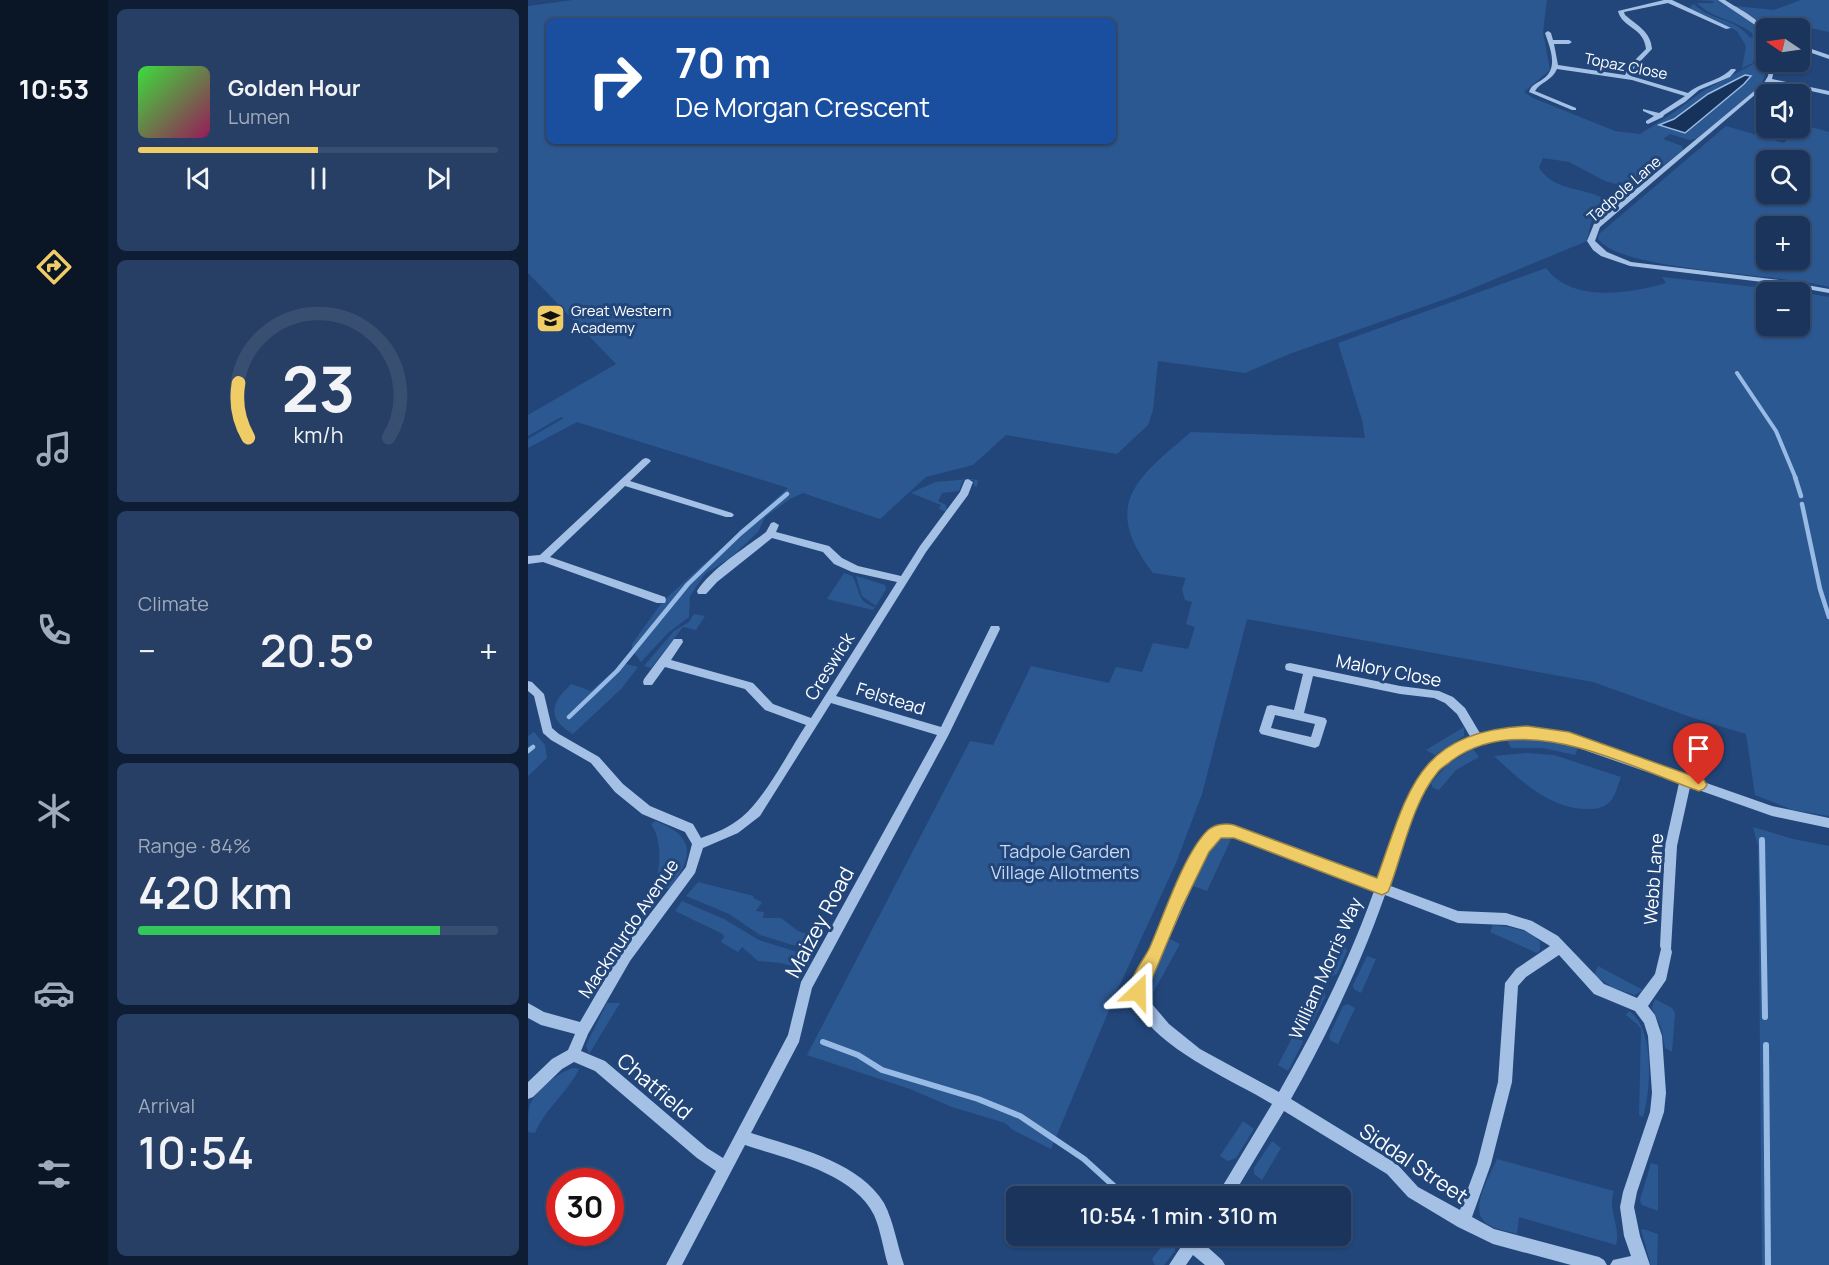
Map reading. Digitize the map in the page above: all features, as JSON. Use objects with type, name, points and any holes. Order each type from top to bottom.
[{"type":"street","points":[[1722,0],[1756,23]]},
{"type":"street","points":[[1628,77],[1631,67],[1649,49],[1649,42],[1642,31],[1622,16],[1621,11],[1631,7],[1668,1],[1728,28]]},
{"type":"street","points":[[1703,26],[1713,22]]},
{"type":"street","name":"Topaz Close","points":[[1548,33],[1556,67],[1552,75],[1531,90],[1536,96],[1574,109]]},
{"type":"street","name":"Topaz Close","points":[[1551,42],[1569,42]]},
{"type":"street","points":[[1810,50],[1829,57]]},
{"type":"street","name":"Topaz Close","points":[[1556,67],[1628,77],[1690,96]]},
{"type":"street","name":"Topaz Close","points":[[1648,122],[1661,116],[1701,87],[1719,80],[1733,70]]},
{"type":"street","points":[[1771,72],[1769,80],[1829,93]]},
{"type":"street","points":[[1709,74],[1719,80]]},
{"type":"street","name":"Tadpole Lane","points":[[1769,80],[1597,226],[1591,241],[1604,254],[1630,264],[1799,285],[1829,291]]},
{"type":"street","points":[[1558,103],[1568,96]]},
{"type":"street","points":[[1645,110],[1661,116]]},
{"type":"street","points":[[543,558],[646,461]]},
{"type":"street","points":[[623,482],[729,515]]},
{"type":"street","name":"Creswick","points":[[698,844],[730,833],[750,819],[762,804],[903,580],[965,493],[968,482]]},
{"type":"street","points":[[702,591],[713,579],[772,530],[826,549],[845,565],[903,580]]},
{"type":"street","points":[[528,560],[543,558],[661,600]]},
{"type":"street","name":"Maizey Road","points":[[674,1265],[794,1037],[806,986],[997,632]]},
{"type":"street","points":[[648,682],[678,642]]},
{"type":"street","points":[[663,662],[749,686],[769,707],[813,723]]},
{"type":"street","name":"Malory Close","points":[[1290,667],[1400,690],[1435,694],[1449,700],[1461,711],[1478,739]]},
{"type":"street","name":"Malory Close","points":[[1298,716],[1309,671]]},
{"type":"street","points":[[528,685],[539,694],[547,730],[595,760],[619,788],[646,810],[688,828],[698,844]]},
{"type":"street","name":"Felstead","points":[[828,698],[944,733]]},
{"type":"street","points":[[1271,709],[1298,716],[1321,721],[1315,743],[1265,731],[1271,709]]},
{"type":"street","name":"William Morris Way","points":[[1229,1186],[1281,1102],[1338,994],[1421,783],[1432,768],[1446,756],[1478,739],[1514,732],[1561,737],[1772,811],[1829,823]]},
{"type":"street","name":"Webb Lane","points":[[1640,1006],[1661,976],[1666,949],[1671,846],[1686,780]]},
{"type":"street","name":"Siddal Street","points":[[1382,887],[1226,830],[1216,833],[1209,840],[1174,905],[1156,953],[1140,981],[1138,992],[1142,1005],[1155,1021],[1202,1058],[1232,1072],[1392,1169],[1413,1192],[1463,1222],[1493,1236],[1599,1265]]},
{"type":"street","name":"Mackmurdo Avenue","points":[[573,1056],[582,1030],[625,957],[691,869],[698,844]]},
{"type":"street","points":[[1382,887],[1458,917],[1506,919],[1544,933],[1599,989],[1640,1006],[1650,1020],[1655,1036],[1659,1094],[1657,1112],[1627,1207],[1632,1236],[1641,1264],[1618,1265]]},
{"type":"street","points":[[1463,1222],[1487,1153],[1494,1118],[1505,1082],[1512,983],[1521,973],[1560,947]]},
{"type":"street","points":[[528,1010],[541,1018],[582,1030]]},
{"type":"street","points":[[528,1092],[557,1064],[573,1056]]},
{"type":"street","name":"Chatfield","points":[[573,1056],[600,1066],[702,1153],[725,1167]]},
{"type":"street","points":[[742,1137],[846,1176],[868,1191],[879,1209],[896,1265]]},
{"type":"street","points":[[1177,1265],[1191,1246]]},
{"type":"street","points":[[1200,1246],[1217,1265]]},
{"type":"green space","points":[[573,0],[1547,0],[1543,32],[1550,70],[1524,92],[1533,98],[1615,131],[1640,134],[1703,91],[1756,63],[1756,72],[1766,72],[1762,83],[1756,84],[1756,90],[1752,95],[1696,139],[1689,140],[1670,134],[1663,139],[1682,146],[1683,150],[1637,186],[1623,186],[1605,181],[1569,162],[1543,158],[1539,168],[1550,180],[1596,195],[1615,204],[1591,222],[1587,241],[1454,296],[1292,353],[1245,373],[1158,361],[1153,410],[1148,425],[1117,454],[1006,435],[973,465],[926,477],[880,519],[803,493],[790,499],[765,517],[758,532],[730,558],[705,574],[690,596],[689,617],[668,633],[641,662],[632,650],[632,644],[663,601],[788,488],[577,422],[528,448],[528,439],[564,418],[561,417],[528,436],[528,415],[616,364],[528,273],[528,6]]},
{"type":"green space","points":[[1694,0],[1719,0],[1756,26],[1756,52],[1753,63],[1742,68],[1746,46],[1737,31],[1689,8],[1694,4],[1700,10],[1745,31],[1750,38],[1753,36],[1745,28],[1710,12],[1697,3],[1714,3],[1713,1]]},
{"type":"green space","points":[[1801,0],[1829,0],[1829,32],[1811,28],[1810,30],[1810,18],[1756,18],[1756,20],[1734,6],[1774,10]]},
{"type":"green space","points":[[1726,126],[1756,135],[1756,138],[1767,138],[1784,143],[1788,138],[1810,138],[1810,127],[1829,132],[1829,287],[1810,282],[1669,265],[1613,250],[1598,239],[1599,234]]},
{"type":"green space","name":"Tadpole Garden Village Allotments","points":[[1546,268],[1557,279],[1571,287],[1602,293],[1635,290],[1666,283],[1662,277],[1756,287],[1756,336],[1810,336],[1810,294],[1829,297],[1829,816],[1793,810],[1755,795],[1746,734],[1699,720],[1593,682],[1247,619],[1202,794],[1176,863],[1117,991],[1051,1149],[1013,1130],[1005,1123],[952,1107],[910,1089],[807,1055],[970,741],[993,745],[1031,666],[1109,683],[1116,667],[1142,672],[1153,643],[1188,649],[1195,627],[1186,624],[1192,602],[1185,600],[1182,589],[1186,578],[1153,573],[1137,549],[1129,528],[1127,510],[1132,494],[1141,479],[1191,432],[1365,438],[1362,420],[1338,343]]},
{"type":"green space","points":[[971,479],[978,480],[977,487],[974,486],[974,480],[963,480],[959,491],[942,493],[938,501],[946,505],[947,512],[939,509],[941,505],[911,493],[935,482]]},
{"type":"green space","points":[[844,573],[852,576],[862,599],[875,607],[873,610],[827,599]]},
{"type":"green space","points":[[856,576],[885,585],[886,589],[876,606],[862,596]]},
{"type":"green space","points":[[694,614],[705,616],[696,630],[683,627],[651,668],[644,666],[674,631],[689,622]]},
{"type":"green space","points":[[622,663],[638,667],[622,688],[573,734],[564,728],[558,722],[554,710],[564,691],[571,684],[591,691]]},
{"type":"green space","points":[[1464,727],[1464,736],[1435,755],[1426,750]]},
{"type":"green space","points":[[534,732],[545,745],[547,758],[528,776],[528,736]]},
{"type":"green space","points":[[1507,740],[1553,741],[1578,748],[1575,755],[1543,748],[1511,748]]},
{"type":"green space","points":[[1473,749],[1479,757],[1456,770],[1439,790],[1433,788],[1431,783],[1448,764]]},
{"type":"green space","points":[[1526,753],[1554,755],[1621,777],[1613,797],[1603,807],[1591,809],[1563,805],[1538,793],[1494,756]]},
{"type":"green space","points":[[655,821],[678,833],[687,849],[683,867],[669,889],[655,883],[659,845],[651,824]]},
{"type":"green space","points":[[1753,827],[1793,839],[1829,846],[1829,1265],[1762,1265],[1758,846]]},
{"type":"green space","points":[[1232,837],[1207,891],[1193,886],[1212,848],[1224,838]]},
{"type":"green space","points":[[698,882],[754,896],[753,898],[762,902],[756,911],[764,912],[763,918],[781,918],[798,931],[822,939],[815,952],[760,935],[729,914],[686,896]]},
{"type":"green space","points":[[682,901],[724,919],[759,940],[813,957],[806,970],[781,963],[758,961],[742,947],[738,952],[721,942],[723,934],[675,911]]},
{"type":"green space","points":[[1493,925],[1519,929],[1531,934],[1540,942],[1540,950],[1537,953],[1490,932]]},
{"type":"green space","points":[[1170,939],[1180,944],[1149,1000],[1150,978]]},
{"type":"green space","points":[[1338,943],[1345,946],[1347,951],[1337,974],[1332,976],[1324,972]]},
{"type":"green space","points":[[1367,956],[1376,959],[1361,993],[1354,989],[1353,985]]},
{"type":"green space","points":[[1598,966],[1643,990],[1635,995],[1613,988],[1594,975]]},
{"type":"green space","points":[[1317,988],[1325,993],[1325,997],[1313,1022],[1308,1022],[1302,1019]]},
{"type":"green space","points":[[1655,999],[1672,1008],[1675,1013],[1672,1052],[1665,1048],[1661,1027],[1652,1008]]},
{"type":"green space","points":[[607,1003],[620,1003],[589,1054],[586,1045]]},
{"type":"green space","points":[[1348,1004],[1355,1008],[1338,1044],[1330,1040],[1329,1036],[1343,1006]]},
{"type":"green space","points":[[1629,1011],[1637,1019],[1643,1031],[1649,1060],[1648,1091],[1643,1117],[1639,1115],[1641,1029],[1626,1015]]},
{"type":"green space","points":[[1294,1034],[1303,1042],[1288,1071],[1278,1065]]},
{"type":"green space","points":[[573,1068],[579,1069],[544,1116],[535,1133],[528,1132],[529,1107],[536,1095],[554,1078]]},
{"type":"green space","points":[[1243,1121],[1254,1129],[1236,1158],[1228,1161],[1220,1156]]},
{"type":"green space","points":[[1272,1141],[1281,1148],[1262,1180],[1254,1174],[1254,1168]]},
{"type":"green space","points":[[1497,1159],[1614,1191],[1612,1205],[1617,1232],[1616,1245],[1519,1217],[1517,1234],[1489,1225],[1482,1219],[1480,1203],[1485,1184]]},
{"type":"green space","points":[[1651,1163],[1658,1165],[1658,1211],[1642,1205],[1640,1200]]},
{"type":"green space","points":[[1641,1230],[1658,1234],[1657,1265],[1651,1265]]},
{"type":"green space","points":[[1162,1246],[1175,1246],[1175,1251],[1164,1265],[1155,1265],[1152,1259]]},
{"type":"shaded area","points":[[1745,75],[1751,76],[1685,133],[1659,125],[1674,119],[1708,94]]},
{"type":"waterway","points":[[1737,373],[1776,431],[1796,479]]},
{"type":"waterway","points":[[1795,477],[1801,496]]},
{"type":"waterway","points":[[569,717],[617,671],[688,584],[741,533],[787,494]]},
{"type":"waterway","points":[[1802,504],[1820,589],[1829,617]]},
{"type":"waterway","points":[[528,751],[533,747]]},
{"type":"waterway","points":[[1762,840],[1765,1017]]},
{"type":"waterway","points":[[823,1042],[858,1055],[882,1070],[978,1099],[1020,1116],[1084,1159],[1114,1186]]},
{"type":"waterway","points":[[1766,1045],[1768,1265]]},
{"type":"place","name":"Great Western Academy","points":[[550,319]]},
{"type":"route","points":[[1138,992],[1140,981],[1156,953],[1174,905],[1191,876],[1203,847],[1216,833],[1226,830],[1234,832],[1382,887],[1413,800],[1421,783],[1432,768],[1455,750],[1473,741],[1514,732],[1569,738],[1699,785]]}]
